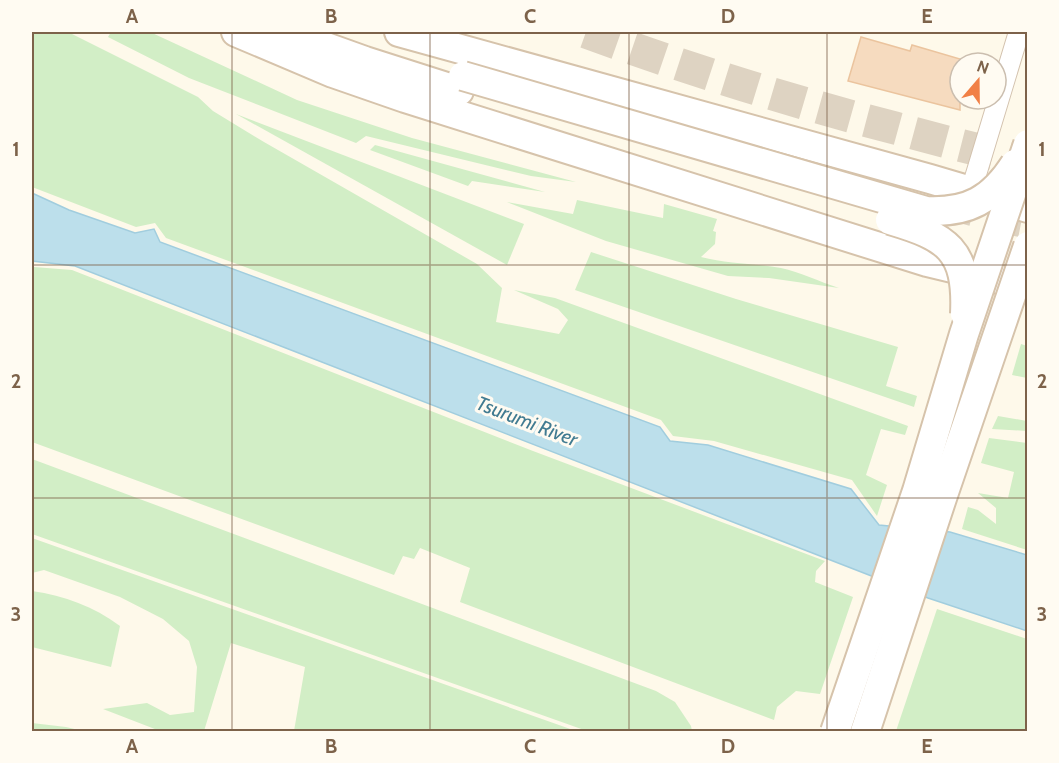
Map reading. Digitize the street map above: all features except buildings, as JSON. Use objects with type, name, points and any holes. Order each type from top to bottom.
[{"type":"street","points":[[236,32],[333,73],[405,98],[927,262],[1027,286]]},
{"type":"street","points":[[284,32],[365,61],[461,84],[926,211],[948,212],[969,207],[984,198],[1010,172],[1027,145]]},
{"type":"street","points":[[326,32],[461,84],[921,229],[940,238],[953,252],[959,265],[966,300],[964,334]]},
{"type":"street","points":[[399,32],[1028,208]]},
{"type":"street","points":[[970,191],[1018,32]]},
{"type":"street","points":[[835,732],[917,491],[964,334],[1027,145]]},
{"type":"street","points":[[866,732],[1028,246]]},
{"type":"street","points":[[994,344],[1028,293]]},
{"type":"green space","points":[[32,32],[68,32],[198,97],[213,111],[264,142],[477,264],[502,288],[496,322],[559,334],[568,320],[558,309],[514,290],[555,298],[908,426],[905,435],[881,429],[866,475],[887,485],[877,516],[852,480],[714,441],[673,436],[661,420],[166,238],[155,223],[136,227],[32,187]]},
{"type":"green space","points":[[111,32],[150,32],[297,100],[412,138],[576,182],[531,176],[366,136],[356,143],[189,78],[108,37]]},
{"type":"green space","points":[[236,114],[524,224],[507,265]]},
{"type":"green space","points":[[375,145],[545,192],[472,181],[468,186],[370,150]]},
{"type":"green space","points":[[577,200],[663,218],[664,204],[717,219],[713,231],[716,232],[715,244],[701,257],[781,268],[839,288],[769,278],[728,276],[606,241],[507,202],[573,214]]},
{"type":"green space","points":[[591,252],[736,299],[898,347],[886,386],[917,396],[914,407],[575,290]]},
{"type":"green space","points":[[32,268],[72,270],[533,451],[825,561],[816,571],[815,582],[853,597],[820,694],[796,691],[777,707],[774,720],[460,602],[470,568],[420,548],[414,559],[403,556],[394,575],[32,442]]},
{"type":"green space","points":[[1021,344],[1027,346],[1027,378],[1012,375]]},
{"type":"green space","points":[[998,416],[1027,421],[1027,431],[992,429]]},
{"type":"green space","points":[[989,438],[1027,443],[1027,550],[962,529],[968,507],[978,510],[996,524],[996,508],[978,493],[1008,498],[1014,472],[981,463]]},
{"type":"green space","points":[[32,459],[656,691],[675,702],[692,731],[587,731],[32,534]]},
{"type":"green space","points":[[32,538],[576,731],[294,731],[305,667],[231,643],[204,731],[160,731],[103,709],[147,703],[170,715],[194,712],[197,667],[189,641],[163,619],[120,597],[44,570],[32,573]]},
{"type":"green space","points":[[32,591],[78,603],[120,626],[111,667],[32,647]]},
{"type":"green space","points":[[937,609],[1027,639],[1027,731],[896,731]]},
{"type":"green space","points":[[32,723],[66,727],[83,731],[32,731]]},
{"type":"water","name":"Tsurumi River","points":[[32,193],[69,210],[135,233],[154,229],[160,242],[660,427],[670,441],[708,445],[851,489],[879,525],[950,532],[1027,555],[1027,631],[928,598],[75,266],[32,261]]},
{"type":"tunnel","points":[[586,32],[778,96],[1028,161]]},
{"type":"tunnel","points":[[704,129],[811,164]]},
{"type":"tunnel","points":[[942,201],[1028,222]]}]
